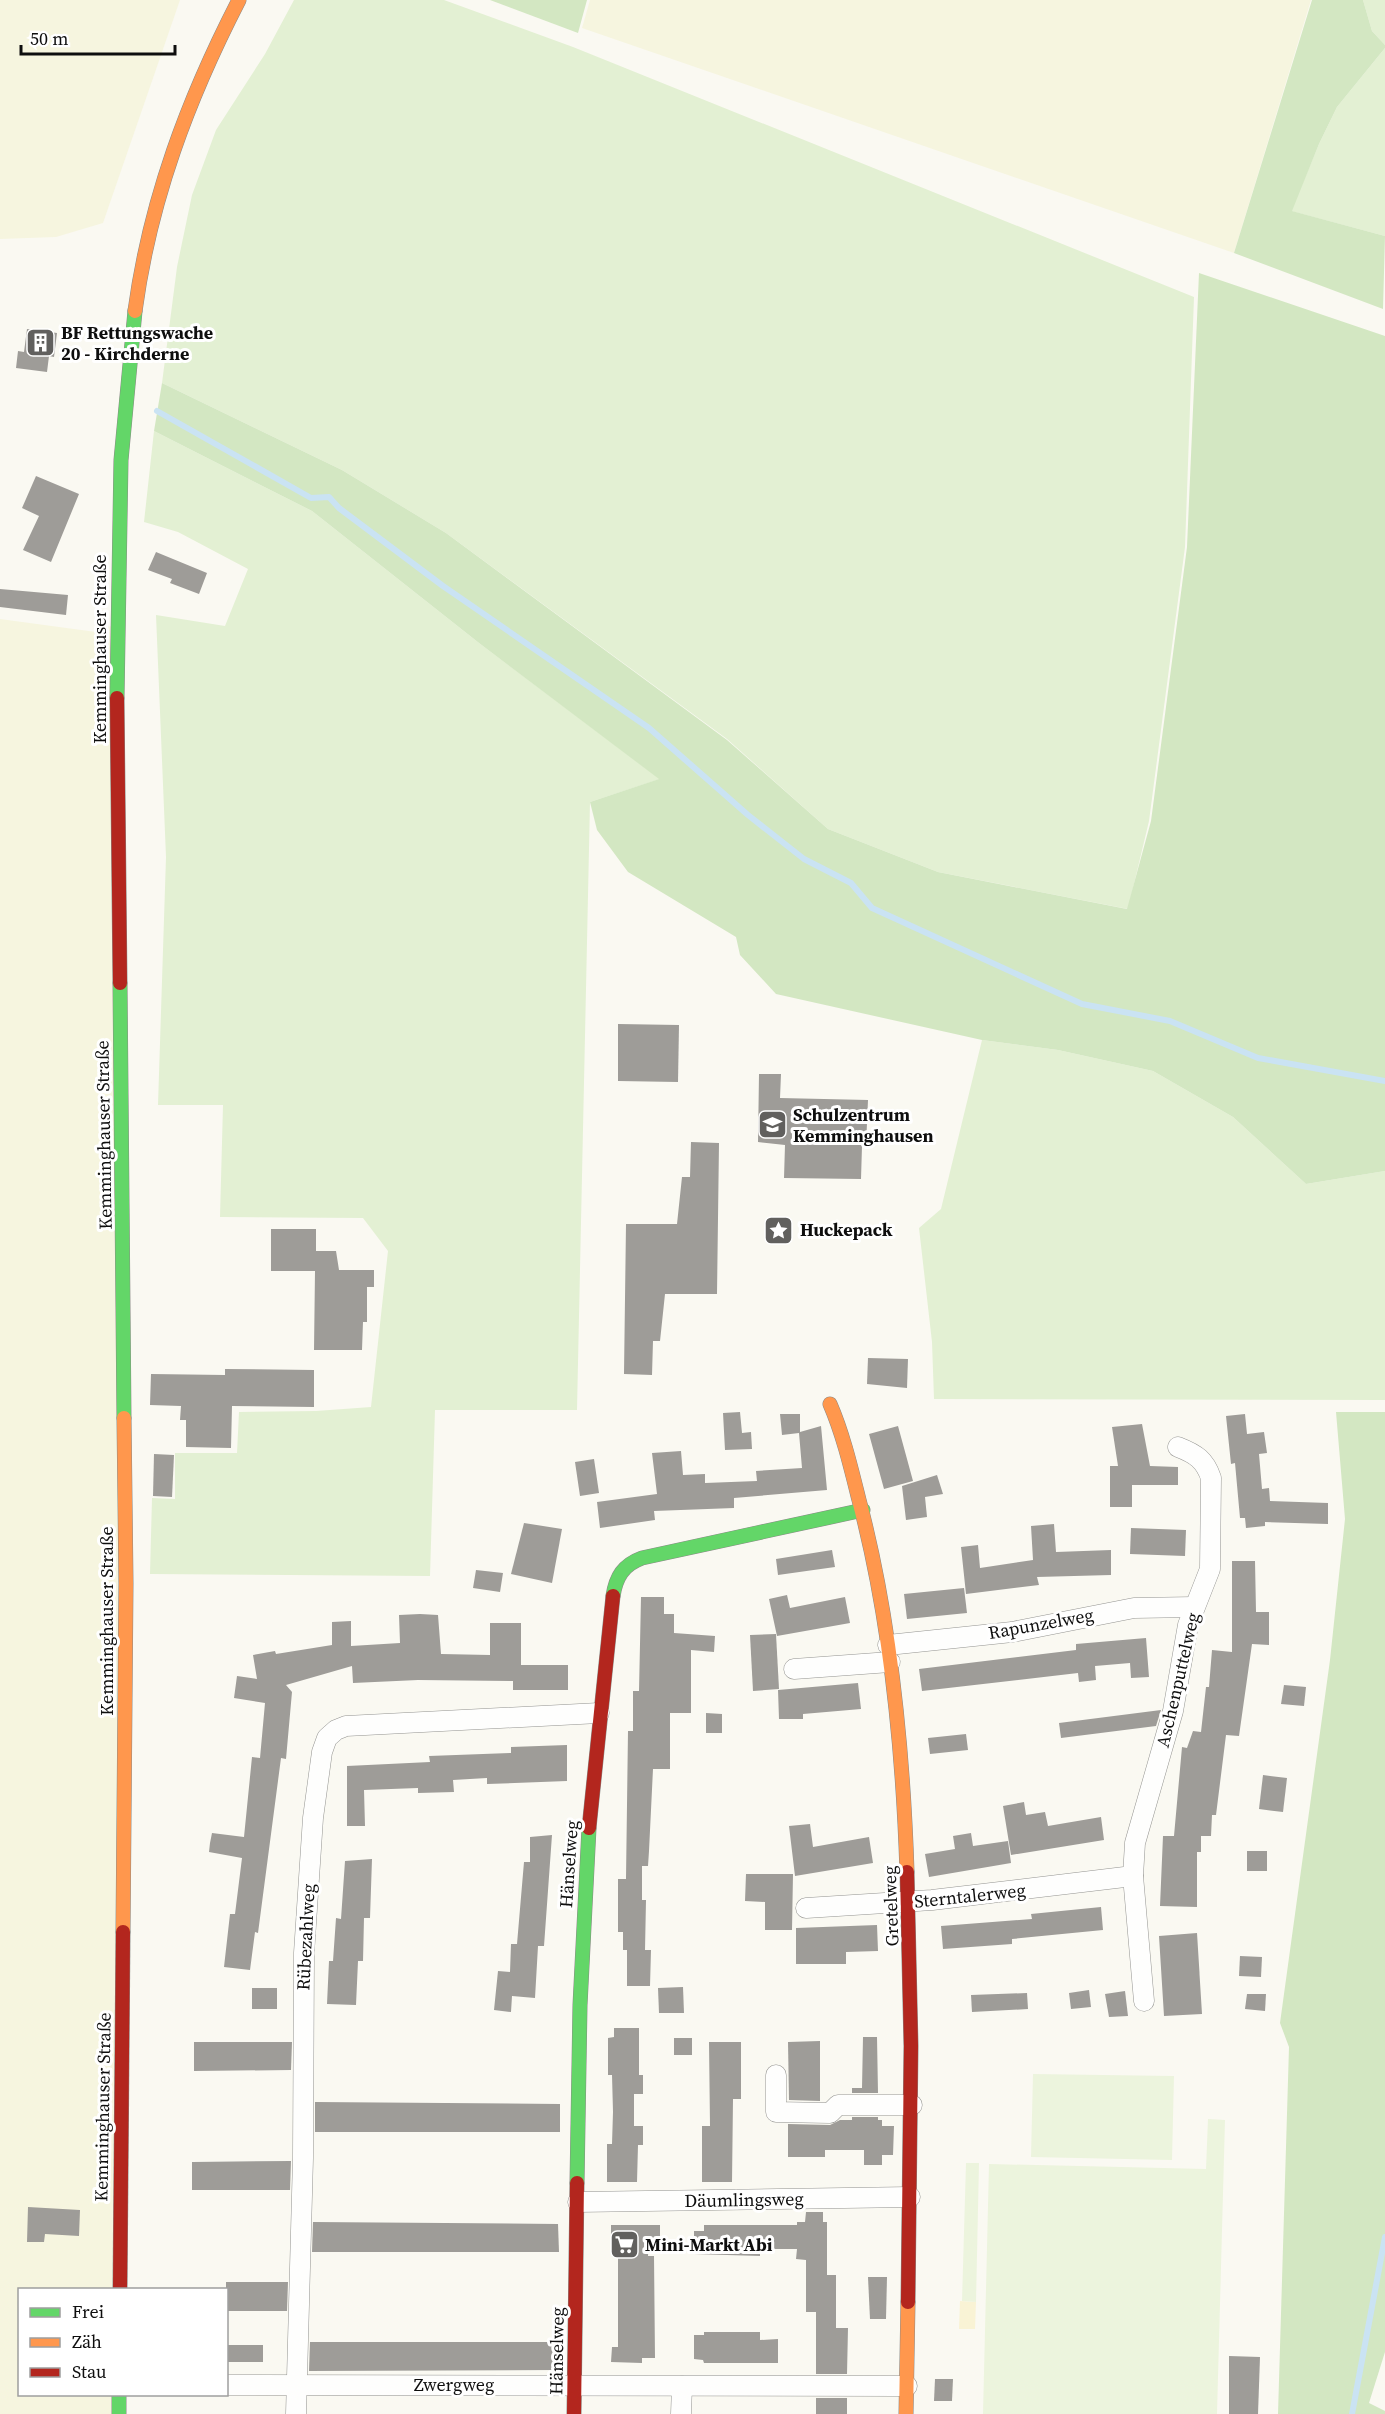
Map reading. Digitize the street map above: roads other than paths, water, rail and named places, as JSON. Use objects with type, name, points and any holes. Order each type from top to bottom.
[{"type":"main road","name":"Kemminghauser Straße","points":[[120,2288],[126,1571],[116,624],[119,478],[131,345],[142,267],[160,188],[207,62],[239,0]]},
{"type":"main road","name":"Gretelweg","points":[[830,1404],[863,1510],[879,1577],[903,1770],[910,1902],[912,2105],[906,2414]]},
{"type":"main road","name":"Hänselweg","points":[[574,2414],[580,2023],[586,1870],[599,1713],[615,1584],[620,1570],[628,1563],[657,1554],[863,1510]]},
{"type":"main road","points":[[119,2396],[119,2414]]},
{"type":"street","name":"Aschenputtelweg","points":[[1144,2001],[1133,1876],[1135,1843],[1169,1730],[1188,1625],[1205,1587],[1210,1569],[1210,1478],[1206,1464],[1196,1454],[1178,1447]]},
{"type":"street","name":"Rapunzelweg","points":[[794,1669],[1012,1632],[1134,1608],[1194,1608]]},
{"type":"street","name":"Rübezahlweg","points":[[296,2414],[303,2158],[304,1953],[313,1818],[322,1752],[327,1738],[336,1730],[346,1726],[599,1713]]},
{"type":"street","name":"Sterntalerweg","points":[[806,1908],[910,1902],[1133,1876]]},
{"type":"street","points":[[776,2075],[776,2112],[830,2113],[838,2105],[912,2105]]},
{"type":"street","name":"Däumlingsweg","points":[[578,2202],[910,2197]]},
{"type":"street","name":"Zwergweg","points":[[228,2385],[907,2386]]},
{"type":"street","points":[[681,2414],[682,2386]]},
{"type":"waterway","points":[[157,411],[311,498],[329,497],[339,508],[443,586],[649,728],[748,815],[804,859],[851,883],[872,908],[1082,1004],[1170,1021],[1258,1058],[1385,1081]]},
{"type":"waterway","points":[[1352,2414],[1385,2237]]},
{"type":"place","name":"BF Rettungswache 20 - Kirchderne","points":[[40,343]]},
{"type":"place","name":"Schulzentrum Kemminghausen","points":[[772,1125]]},
{"type":"place","name":"Huckepack","points":[[779,1230]]},
{"type":"place","name":"Mini-Markt Abi","points":[[624,2245]]}]
